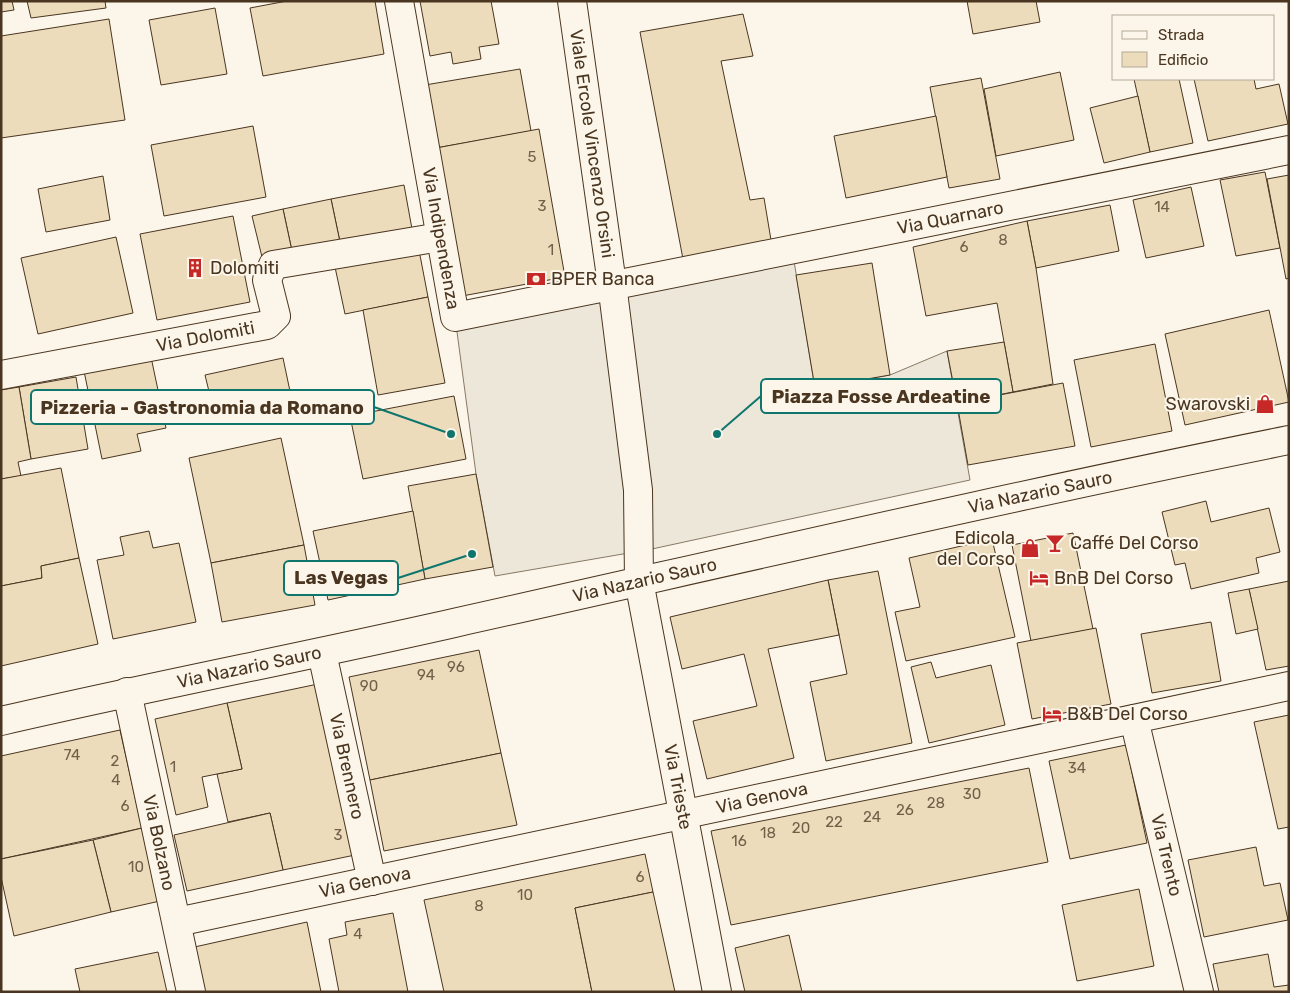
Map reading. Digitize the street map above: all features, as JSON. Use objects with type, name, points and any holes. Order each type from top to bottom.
[{"type":"street","name":"Via Indipendenza","points":[[399,1],[454,317],[612,284]]},
{"type":"street","name":"Viale Ercole Vincenzo Orsini","points":[[572,1],[612,284],[638,490],[640,544]]},
{"type":"street","name":"Via Quarnaro","points":[[612,284],[1289,150]]},
{"type":"street","name":"Via Dolomiti","points":[[1,374],[267,325],[276,316],[267,280],[273,266],[440,237]]},
{"type":"street","name":"Via Nazario Sauro","points":[[1,721],[127,692],[322,653],[1080,482],[1289,440]]},
{"type":"street","name":"Via Trieste","points":[[640,544],[639,581],[717,992]]},
{"type":"street","name":"Via Brennero","points":[[322,653],[372,881]]},
{"type":"street","name":"Via Genova","points":[[176,922],[1289,686]]},
{"type":"street","name":"Via Bolzano","points":[[127,692],[192,992]]},
{"type":"street","name":"Via Trento","points":[[1134,719],[1199,992]]},
{"type":"shaded area","points":[[792,249],[815,388],[890,375],[947,351],[970,480],[652,549],[495,576],[476,474],[455,317]]},
{"type":"building","points":[[1,1],[12,1],[14,10],[1,12]]},
{"type":"building","points":[[27,1],[105,1],[106,8],[31,18]]},
{"type":"building","points":[[287,1],[375,1],[384,54],[263,76],[250,8]]},
{"type":"building","points":[[420,1],[491,1],[499,44],[479,47],[481,59],[453,64],[451,52],[430,56]]},
{"type":"building","points":[[967,1],[1036,1],[1040,22],[973,34]]},
{"type":"building","points":[[215,8],[227,74],[161,85],[149,20]]},
{"type":"building","points":[[743,14],[753,56],[721,61],[750,200],[764,198],[771,240],[683,259],[640,32]]},
{"type":"building","points":[[109,19],[125,120],[1,138],[1,36]]},
{"type":"building","points":[[520,69],[531,131],[436,148],[425,85]]},
{"type":"building","points":[[1060,72],[1074,140],[996,156],[984,89]]},
{"type":"building","points":[[981,78],[1000,179],[949,188],[930,87]]},
{"type":"building","points":[[1134,80],[1179,80],[1193,143],[1150,152]]},
{"type":"building","points":[[1194,80],[1254,80],[1256,89],[1279,84],[1288,124],[1208,141]]},
{"type":"building","points":[[1138,96],[1150,152],[1104,163],[1090,108]]},
{"type":"building","points":[[936,116],[947,177],[846,198],[834,136]]},
{"type":"building","points":[[253,126],[266,197],[164,216],[151,145]]},
{"type":"building","points":[[539,129],[565,277],[462,296],[436,148]]},
{"type":"building","points":[[1265,172],[1280,248],[1236,256],[1220,180]]},
{"type":"building","points":[[1289,175],[1289,278],[1286,279],[1267,179]]},
{"type":"building","points":[[103,176],[110,220],[46,232],[38,189]]},
{"type":"building","points":[[404,185],[412,229],[340,242],[331,199]]},
{"type":"building","points":[[1191,187],[1204,246],[1146,258],[1133,200]]},
{"type":"building","points":[[331,199],[340,242],[292,251],[283,209]]},
{"type":"building","points":[[1110,205],[1119,251],[1036,268],[1027,221]]},
{"type":"building","points":[[283,209],[292,251],[262,257],[252,216]]},
{"type":"building","name":"Dolomiti","points":[[233,216],[250,302],[157,320],[140,234]]},
{"type":"building","points":[[1027,221],[1053,384],[1013,392],[997,303],[926,316],[913,247]]},
{"type":"building","points":[[116,237],[133,313],[38,334],[21,258]]},
{"type":"building","points":[[419,250],[428,297],[345,314],[335,267]]},
{"type":"building","points":[[872,263],[890,375],[815,388],[796,275]]},
{"type":"building","points":[[428,297],[445,383],[378,395],[363,310]]},
{"type":"building","points":[[1269,310],[1289,402],[1185,425],[1165,334]]},
{"type":"building","points":[[1004,342],[1013,392],[957,403],[947,351]]},
{"type":"building","points":[[1155,344],[1172,431],[1091,447],[1074,360]]},
{"type":"building","points":[[151,357],[166,428],[137,434],[141,451],[102,459],[84,371]]},
{"type":"building","points":[[283,358],[291,396],[214,412],[205,375]]},
{"type":"building","points":[[76,377],[88,449],[31,459],[19,387]]},
{"type":"building","points":[[1063,383],[1075,446],[968,465],[957,403]]},
{"type":"building","points":[[19,387],[31,459],[18,462],[21,476],[1,479],[1,390]]},
{"type":"building","points":[[454,396],[466,459],[363,479],[350,416]]},
{"type":"building","points":[[281,438],[304,545],[211,563],[189,458]]},
{"type":"building","points":[[61,468],[79,558],[41,566],[42,578],[1,586],[1,479]]},
{"type":"building","points":[[476,474],[493,567],[425,579],[408,486]]},
{"type":"building","points":[[1206,501],[1211,522],[1269,508],[1280,552],[1256,558],[1259,573],[1191,589],[1185,563],[1175,565],[1162,512]]},
{"type":"building","points":[[413,511],[425,579],[328,600],[313,531]]},
{"type":"building","points":[[149,531],[153,548],[179,543],[196,622],[113,639],[97,560],[124,555],[120,537]]},
{"type":"building","points":[[1073,533],[1093,629],[1031,641],[1012,545]]},
{"type":"building","points":[[992,539],[1015,637],[906,661],[895,612],[920,607],[909,558]]},
{"type":"building","points":[[304,545],[315,605],[222,622],[211,563]]},
{"type":"building","points":[[79,558],[98,644],[1,666],[1,586],[42,578],[41,566]]},
{"type":"building","points":[[878,571],[912,743],[826,761],[810,682],[847,674],[828,580]]},
{"type":"building","points":[[828,580],[839,635],[768,649],[794,758],[707,779],[693,721],[757,706],[744,654],[682,669],[670,617]]},
{"type":"building","points":[[1289,581],[1289,666],[1266,670],[1249,589]]},
{"type":"building","points":[[1249,589],[1258,629],[1236,634],[1228,593]]},
{"type":"building","points":[[1211,622],[1221,681],[1152,693],[1141,634]]},
{"type":"building","points":[[1096,628],[1111,704],[1032,719],[1017,643]]},
{"type":"building","points":[[479,650],[501,753],[370,780],[349,677]]},
{"type":"building","points":[[931,662],[936,678],[991,665],[1005,725],[929,743],[911,667]]},
{"type":"building","points":[[318,684],[355,855],[283,870],[270,813],[228,822],[217,774],[242,769],[227,703]]},
{"type":"building","points":[[227,703],[242,769],[202,777],[208,807],[176,815],[155,719]]},
{"type":"building","points":[[1289,715],[1289,827],[1278,829],[1254,722]]},
{"type":"building","points":[[120,730],[142,828],[1,859],[1,756]]},
{"type":"building","points":[[1126,745],[1147,843],[1070,859],[1049,761]]},
{"type":"building","points":[[501,753],[517,825],[384,851],[370,780]]},
{"type":"building","points":[[1029,768],[1048,862],[731,925],[711,831]]},
{"type":"building","points":[[270,813],[283,870],[187,891],[174,835]]},
{"type":"building","points":[[142,828],[160,901],[111,912],[93,840]]},
{"type":"building","points":[[93,840],[111,912],[14,936],[1,877],[1,859]]},
{"type":"building","points":[[1256,847],[1264,886],[1280,883],[1288,920],[1204,937],[1188,860]]},
{"type":"building","points":[[645,854],[653,892],[575,908],[592,992],[444,992],[424,900]]},
{"type":"building","points":[[1139,889],[1154,966],[1077,981],[1062,905]]},
{"type":"building","points":[[653,892],[675,992],[592,992],[575,908]]},
{"type":"building","points":[[393,913],[408,992],[339,992],[329,939],[347,935],[345,922]]},
{"type":"building","points":[[307,922],[321,992],[200,992],[190,948]]},
{"type":"building","points":[[789,935],[802,992],[745,992],[735,948]]},
{"type":"building","points":[[158,952],[167,992],[80,992],[75,969]]},
{"type":"building","points":[[1268,954],[1274,987],[1289,985],[1289,992],[1219,992],[1213,964]]},
{"type":"place","name":"Dolomiti","points":[[195,268]]},
{"type":"place","name":"BPER Banca","points":[[536,279]]},
{"type":"place","name":"Swarovski","points":[[1265,404]]},
{"type":"place","name":"Pizzeria - Gastronomia da Romano","points":[[451,434]]},
{"type":"place","name":"Piazza Fosse Ardeatine","points":[[717,434]]},
{"type":"place","name":"Caffé Del Corso","points":[[1055,543]]},
{"type":"place","name":"Edicola del Corso","points":[[1030,548]]},
{"type":"place","name":"Las Vegas","points":[[472,554]]},
{"type":"place","name":"BnB Del Corso","points":[[1039,578]]},
{"type":"place","name":"B&B Del Corso","points":[[1052,714]]}]
